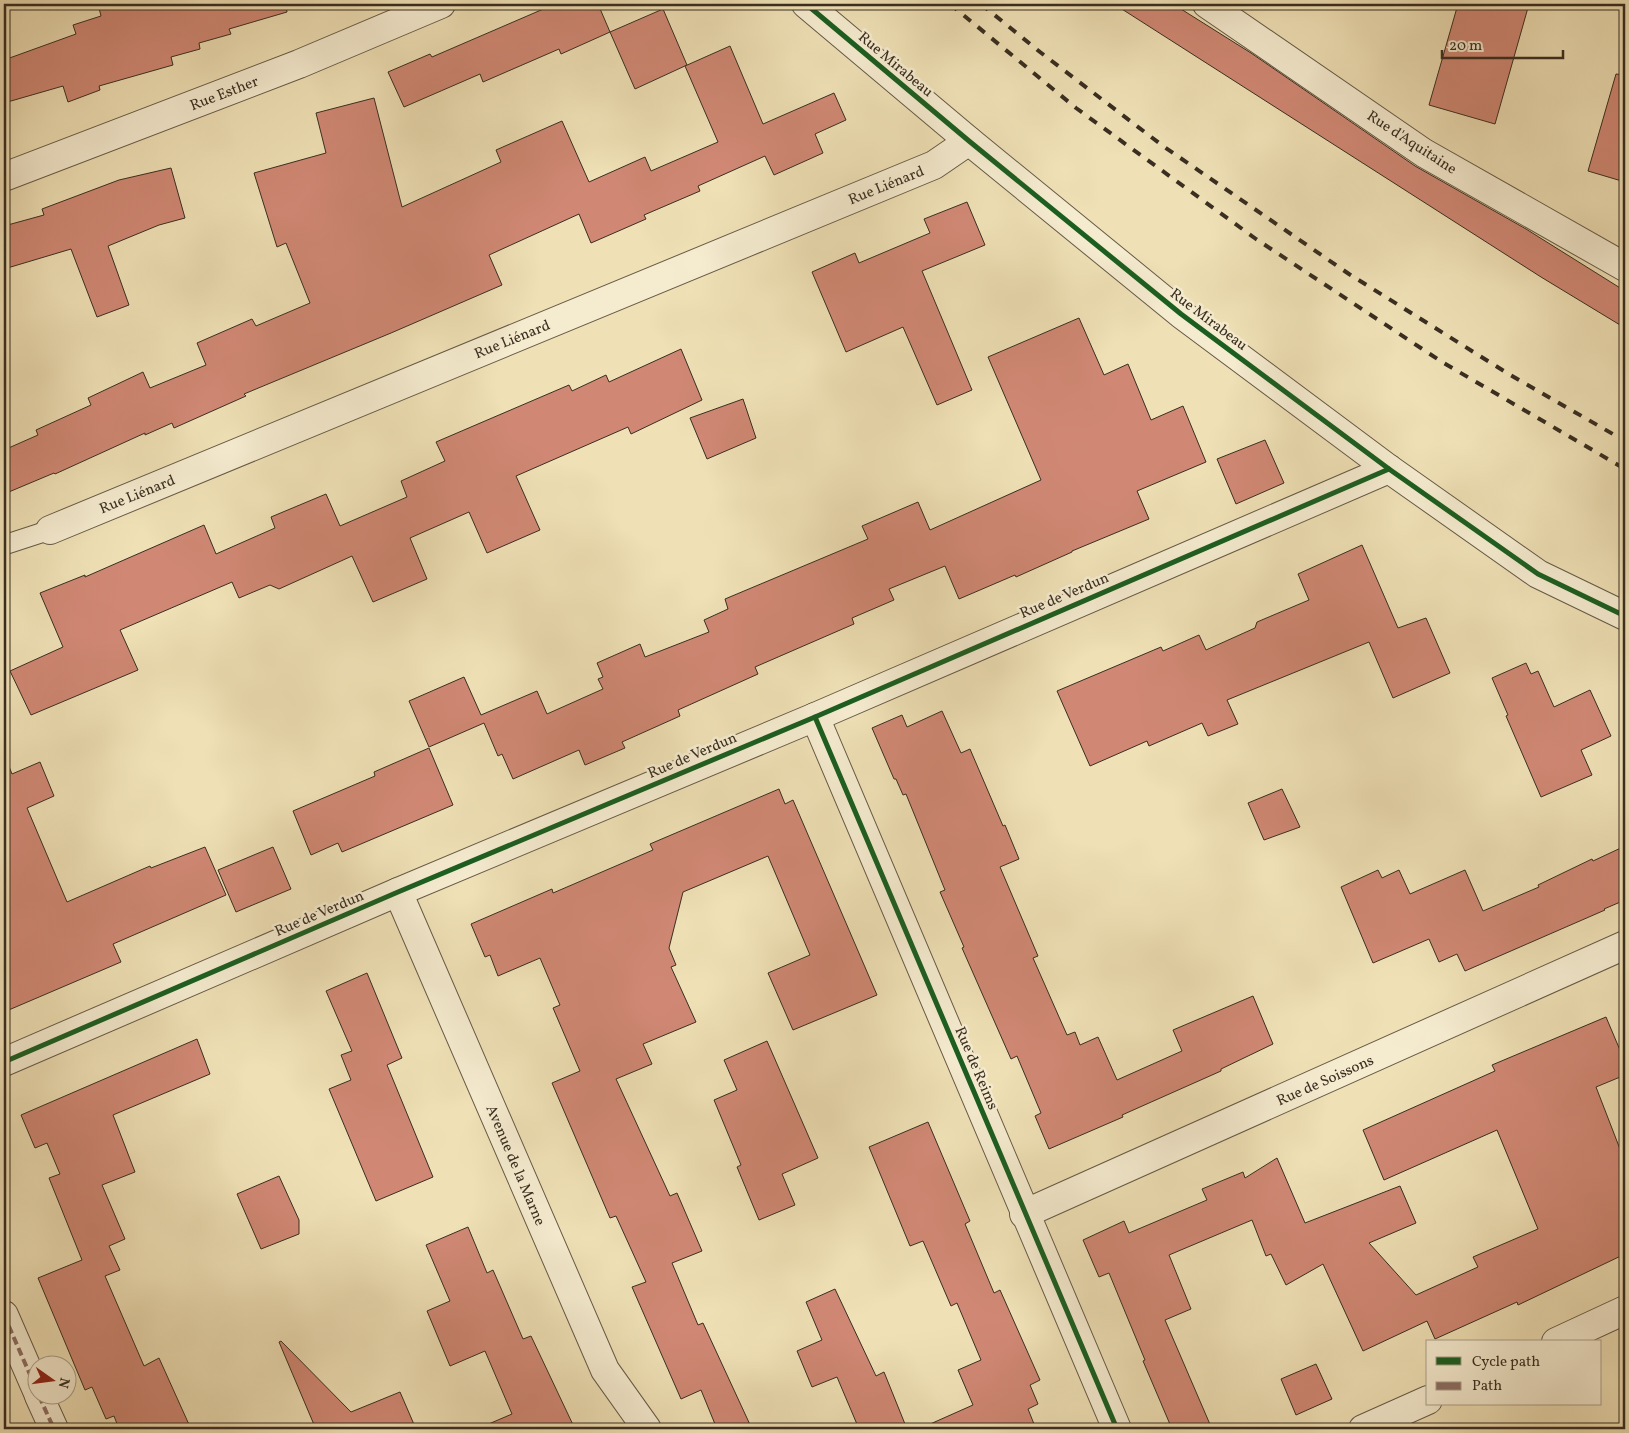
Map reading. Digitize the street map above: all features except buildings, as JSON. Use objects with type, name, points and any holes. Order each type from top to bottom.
[{"type":"street","name":"Rue Esther","points":[[4,177],[299,64],[441,4]]},
{"type":"street","name":"Rue Mirabeau","points":[[806,4],[1180,314],[1389,469],[1538,574],[1625,616]]},
{"type":"street","name":"Rue d'Aquitaine","points":[[1207,4],[1424,153],[1625,267]]},
{"type":"street","name":"Rue Liénard","points":[[50,530],[934,165],[969,141]]},
{"type":"street","name":"Rue de Verdun","points":[[4,1062],[398,892],[815,717],[1389,469]]},
{"type":"street","name":"Rue de Reims","points":[[815,717],[1024,1214],[1117,1429]]},
{"type":"street","name":"Avenue de la Marne","points":[[398,892],[605,1370],[646,1429]]},
{"type":"street","name":"Rue de Soissons","points":[[1024,1214],[1625,945]]},
{"type":"street","points":[[1560,1340],[1625,1310]]},
{"type":"street","points":[[4,1316],[28,1371]]},
{"type":"street","points":[[1362,1429],[1426,1401]]},
{"type":"street","points":[[43,1406],[54,1429]]},
{"type":"lane","points":[[4,545],[50,530]]},
{"type":"railway","points":[[950,4],[1076,108],[1256,239],[1442,362],[1625,469]]},
{"type":"railway","points":[[981,4],[1040,52],[1163,146],[1349,274],[1507,373],[1625,441]]},
{"type":"marked path","points":[[4,1315],[28,1370]]},
{"type":"marked path","points":[[44,1406],[54,1429]]},
{"type":"cycle path","points":[[806,4],[969,141],[1181,314],[1389,469],[1538,574],[1625,616]]},
{"type":"cycle path","points":[[4,1062],[398,892],[815,717],[1389,469]]},
{"type":"cycle path","points":[[815,717],[1117,1429]]}]
